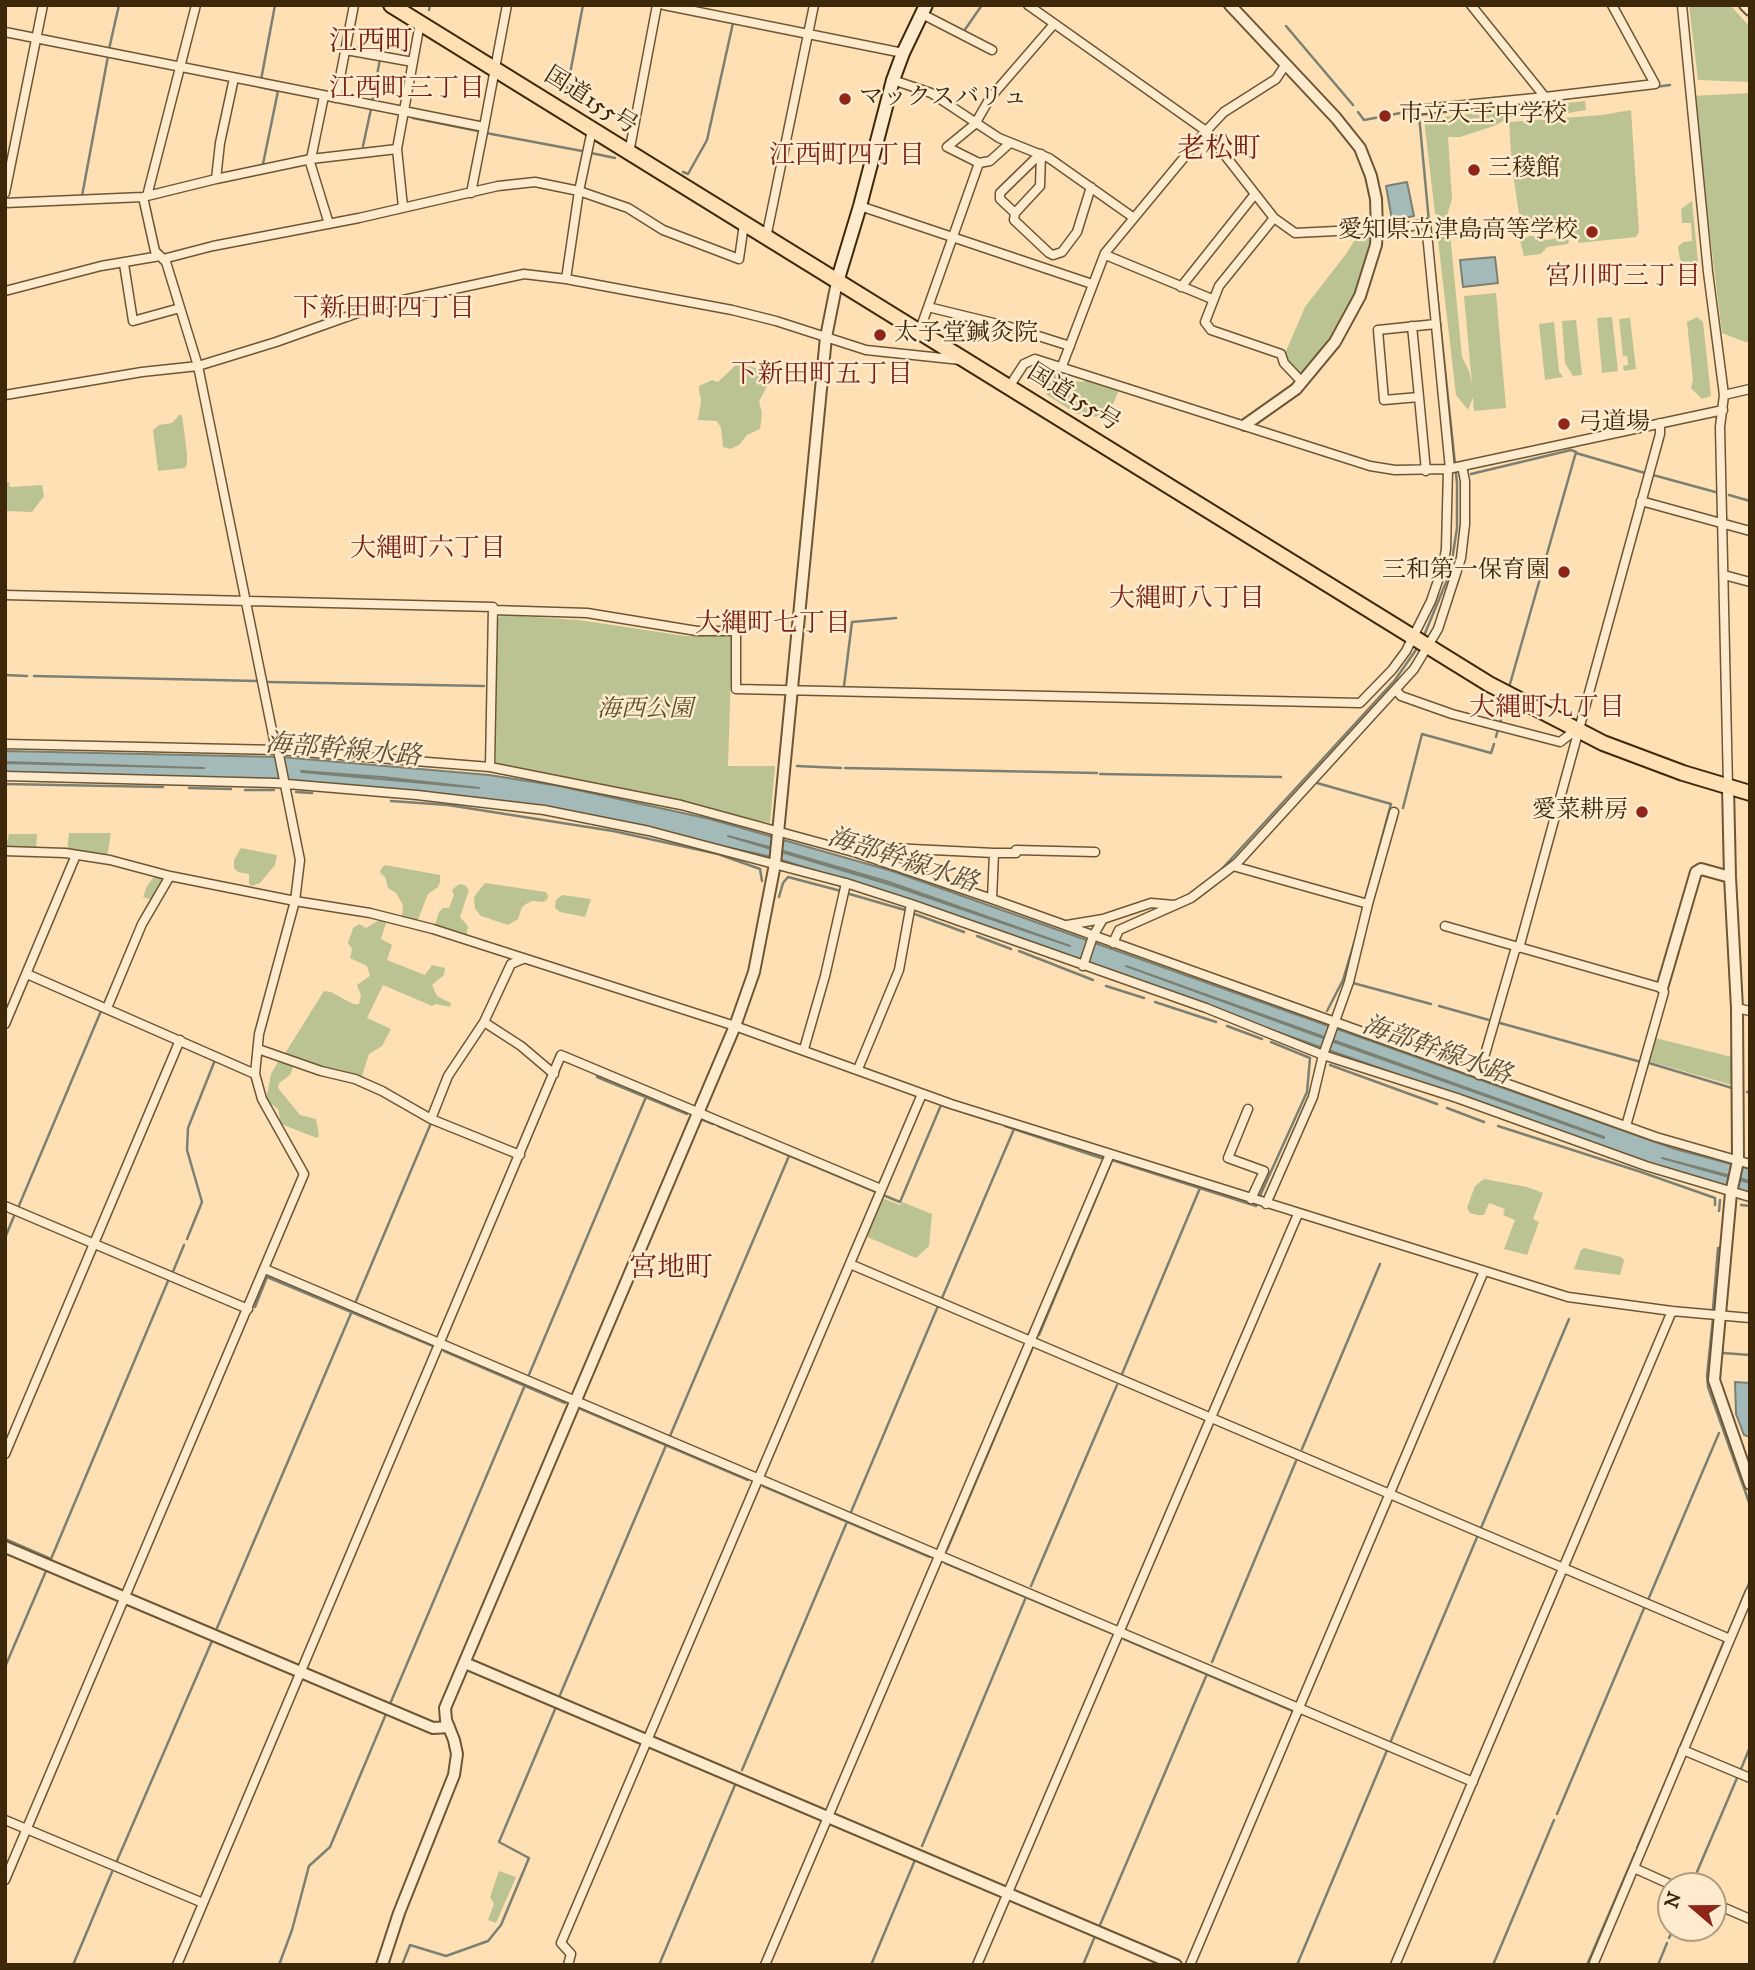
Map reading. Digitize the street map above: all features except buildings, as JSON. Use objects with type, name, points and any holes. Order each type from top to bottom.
[{"type":"highway","name":"国道155号","points":[[391,5],[1489,684],[1603,743],[1750,793]]},
{"type":"main road","points":[[837,282],[893,80],[924,9]]},
{"type":"street","points":[[5,193],[43,5]]},
{"type":"street","points":[[5,1880],[304,1174],[262,1099],[255,1074],[260,1034],[295,901],[300,860],[198,366],[162,257],[155,251],[145,197],[196,5]]},
{"type":"street","points":[[336,98],[354,5]]},
{"type":"street","points":[[471,192],[507,5]]},
{"type":"street","points":[[629,153],[657,5]]},
{"type":"street","points":[[664,5],[903,53]]},
{"type":"street","points":[[766,237],[814,5]]},
{"type":"street","points":[[1471,5],[1545,97]]},
{"type":"street","points":[[1414,110],[1655,84],[1612,5]]},
{"type":"street","points":[[1682,5],[1706,260],[1724,395],[1720,427],[1730,877],[1737,1008],[1737,1163],[1731,1192],[1714,1370],[1715,1386],[1750,1484]]},
{"type":"street","points":[[1745,5],[1750,10]]},
{"type":"street","points":[[1232,6],[1360,148],[1371,176],[1376,199],[1377,229],[1376,245],[1360,296],[1335,342],[1296,389],[1245,425]]},
{"type":"street","points":[[1033,7],[1206,131],[1274,218],[1295,233],[1377,229],[1388,231],[1426,223],[1454,468],[1443,566],[1414,638],[1376,699],[1233,866],[1199,893],[1119,930],[1113,943]]},
{"type":"street","points":[[924,9],[992,50]]},
{"type":"street","points":[[403,207],[397,149],[420,23]]},
{"type":"street","points":[[1010,143],[990,161],[979,163],[947,147],[975,124],[990,98],[1054,23]]},
{"type":"street","points":[[5,32],[484,127]]},
{"type":"street","points":[[346,50],[413,62]]},
{"type":"street","points":[[1062,366],[1105,253],[1224,112],[1276,79],[1286,64]]},
{"type":"street","points":[[216,179],[220,143],[234,78]]},
{"type":"street","points":[[893,80],[931,93],[975,124],[1010,143],[1041,154],[1134,218]]},
{"type":"street","points":[[324,96],[309,159],[329,224]]},
{"type":"street","points":[[566,279],[579,191],[592,130]]},
{"type":"street","points":[[5,203],[145,197],[309,159],[397,149]]},
{"type":"street","points":[[1041,154],[1040,186],[1015,213],[1014,220],[1049,253],[1057,255],[1077,232],[1091,187]]},
{"type":"street","points":[[1015,213],[1000,199],[1000,192],[1041,154]]},
{"type":"street","points":[[919,332],[979,163]]},
{"type":"street","points":[[5,290],[101,266],[162,257],[329,224],[516,183],[535,182],[579,191],[628,208],[663,230],[739,259],[744,224]]},
{"type":"street","points":[[1181,287],[1255,194]]},
{"type":"street","points":[[860,206],[1092,284]]},
{"type":"street","points":[[1274,218],[1219,286],[1205,322],[1211,330],[1281,354],[1284,363],[1302,382]]},
{"type":"street","points":[[1105,253],[1212,299]]},
{"type":"street","points":[[124,264],[133,320],[180,308]]},
{"type":"street","points":[[5,395],[142,372],[198,366],[380,305],[524,274],[566,279],[732,310],[866,350],[966,361]]},
{"type":"street","points":[[382,1965],[399,1913],[454,1775],[457,1754],[445,1708],[736,1026],[754,972],[775,863],[826,337],[837,282]]},
{"type":"street","points":[[928,307],[1010,327],[1070,346]]},
{"type":"street","points":[[1419,397],[1384,400],[1378,330],[1436,324]]},
{"type":"street","points":[[1412,326],[1426,471]]},
{"type":"street","points":[[1009,387],[1018,372],[1030,360],[1035,359],[1370,466],[1426,471],[1454,468],[1723,410]]},
{"type":"street","points":[[1724,395],[1750,389]]},
{"type":"street","points":[[1479,1074],[1660,434],[1660,423]]},
{"type":"street","points":[[5,596],[493,607],[493,610],[587,613],[697,631],[736,631],[736,689],[1360,703],[1396,690],[1438,629],[1461,558],[1465,492],[1454,468]]},
{"type":"street","points":[[1641,501],[1750,531]]},
{"type":"street","points":[[1724,575],[1750,582]]},
{"type":"street","points":[[490,767],[493,610]]},
{"type":"street","points":[[1396,690],[1401,696],[1413,701],[1560,742],[1577,729]]},
{"type":"street","points":[[5,744],[277,751],[490,767],[681,804],[857,853],[1656,1138],[1737,1163],[1750,1164]]},
{"type":"street","points":[[5,776],[284,783],[478,801],[544,810],[649,831],[775,863],[911,904],[1206,1008],[1323,1055],[1457,1098],[1634,1162],[1750,1198]]},
{"type":"street","points":[[1266,1204],[1313,1097],[1323,1055],[1349,982],[1394,812]]},
{"type":"street","points":[[857,853],[870,849],[892,848],[994,853],[1016,853],[1016,850],[1095,852]]},
{"type":"street","points":[[5,851],[110,860],[170,876],[370,913],[433,929],[736,1026],[922,1094],[1568,1297],[1750,1318]]},
{"type":"street","points":[[992,899],[994,853]]},
{"type":"street","points":[[6,1019],[76,855]]},
{"type":"street","points":[[1233,866],[1368,904]]},
{"type":"street","points":[[1626,1126],[1696,872],[1701,869],[1730,877]]},
{"type":"street","points":[[107,1008],[142,924],[170,876]]},
{"type":"street","points":[[804,1049],[825,976],[846,883]]},
{"type":"street","points":[[1064,926],[1103,919],[1151,903],[1177,905]]},
{"type":"street","points":[[858,1069],[896,979],[911,904]]},
{"type":"street","points":[[1083,965],[1103,919]]},
{"type":"street","points":[[1445,926],[1662,988]]},
{"type":"street","points":[[501,952],[511,964]]},
{"type":"street","points":[[431,1119],[447,1076],[484,1022],[511,964],[523,959]]},
{"type":"street","points":[[27,974],[255,1074]]},
{"type":"street","points":[[1737,1008],[1750,1011]]},
{"type":"street","points":[[484,1022],[521,1046],[554,1073]]},
{"type":"street","points":[[5,1454],[180,1040]]},
{"type":"street","points":[[258,1049],[321,1071],[355,1079],[431,1119],[520,1155]]},
{"type":"street","points":[[177,1965],[561,1055],[881,1189]]},
{"type":"street","points":[[568,1965],[571,1954],[561,1943],[922,1094]]},
{"type":"street","points":[[1248,1109],[1228,1158],[1264,1171],[1251,1199]]},
{"type":"street","points":[[765,1965],[1110,1154]]},
{"type":"street","points":[[5,1206],[248,1309]]},
{"type":"street","points":[[978,1965],[1298,1214]]},
{"type":"street","points":[[849,1264],[1730,1639]]},
{"type":"street","points":[[265,1269],[1473,1782]]},
{"type":"street","points":[[1190,1965],[1484,1271]]},
{"type":"street","points":[[1395,1965],[1672,1311]]},
{"type":"street","points":[[5,1547],[433,1728],[449,1727]]},
{"type":"street","points":[[1593,1965],[1750,1592]]},
{"type":"street","points":[[466,1663],[1176,1965]]},
{"type":"street","points":[[1683,1750],[1750,1778]]},
{"type":"street","points":[[5,1820],[203,1903]]},
{"type":"street","points":[[1634,1868],[1657,1878]]},
{"type":"street","points":[[1727,1909],[1750,1919]]},
{"type":"green space","points":[[1689,5],[1730,5],[1750,27],[1750,82],[1698,80]]},
{"type":"green space","points":[[1750,93],[1750,341],[1745,342],[1722,333],[1693,96]]},
{"type":"green space","points":[[1585,101],[1586,110],[1545,117],[1513,116],[1494,126],[1460,137],[1448,137],[1452,199],[1448,212],[1462,357],[1472,384],[1464,296],[1496,293],[1506,408],[1474,411],[1473,397],[1468,410],[1456,395],[1424,119]]},
{"type":"green space","points":[[1631,110],[1639,232],[1636,237],[1579,243],[1572,232],[1522,234],[1512,167],[1509,122],[1602,115]]},
{"type":"green space","points":[[1692,201],[1698,262],[1687,264],[1680,260],[1678,247],[1683,242],[1692,241],[1691,223],[1682,223],[1681,209]]},
{"type":"green space","points":[[1368,234],[1372,241],[1359,287],[1342,323],[1302,374],[1295,371],[1284,356],[1305,307],[1358,235]]},
{"type":"green space","points":[[1529,236],[1542,236],[1546,240],[1563,237],[1569,240],[1568,244],[1547,247],[1541,254],[1524,256],[1520,241]]},
{"type":"green space","points":[[1612,317],[1618,371],[1602,373],[1597,318]]},
{"type":"green space","points":[[1697,317],[1703,322],[1711,396],[1702,399],[1691,388],[1693,380],[1687,322]]},
{"type":"green space","points":[[1630,318],[1636,369],[1624,371],[1623,366],[1628,365],[1627,356],[1623,356],[1619,319]]},
{"type":"green space","points":[[1576,320],[1582,375],[1573,376],[1565,363],[1562,321]]},
{"type":"green space","points":[[1554,322],[1559,371],[1563,377],[1545,380],[1539,324]]},
{"type":"green space","points":[[737,364],[766,370],[771,378],[759,402],[762,413],[760,429],[747,435],[739,445],[730,449],[723,447],[721,428],[717,421],[698,420],[701,400],[699,386],[712,380],[718,382]]},
{"type":"green space","points":[[1055,370],[1070,380],[1089,380],[1119,390],[1113,404],[1101,416],[1090,417],[1064,406],[1047,395],[1036,380],[1047,371]]},
{"type":"green space","points":[[182,415],[187,464],[185,468],[158,471],[153,430],[159,425],[172,423]]},
{"type":"green space","points":[[5,482],[9,482],[10,487],[42,485],[44,496],[32,512],[5,511]]},
{"type":"green space","name":"海西公園","points":[[502,615],[579,620],[685,636],[732,638],[728,766],[775,766],[770,823],[604,785],[497,766],[497,619]]},
{"type":"green space","points":[[69,833],[111,833],[107,857],[100,853],[96,855],[67,851]]},
{"type":"green space","points":[[9,834],[37,834],[36,850],[5,849]]},
{"type":"green space","points":[[241,848],[277,855],[275,865],[260,883],[252,886],[249,884],[249,874],[238,872],[234,868],[234,860]]},
{"type":"green space","points":[[385,865],[440,875],[438,887],[428,894],[417,922],[402,916],[403,905],[396,893],[388,888],[385,877],[381,874],[380,870]]},
{"type":"green space","points":[[156,874],[164,877],[164,881],[153,900],[143,897],[147,886]]},
{"type":"green space","points":[[485,883],[546,892],[548,896],[543,902],[532,901],[526,904],[522,907],[518,919],[508,925],[481,916],[475,909],[474,897]]},
{"type":"green space","points":[[459,884],[465,885],[469,890],[460,917],[468,926],[466,938],[434,928],[439,912],[443,908],[449,908],[454,895],[452,890]]},
{"type":"green space","points":[[562,895],[591,899],[585,917],[560,912],[555,908],[556,900]]},
{"type":"green space","points":[[381,919],[386,923],[381,939],[392,945],[387,960],[425,975],[432,965],[445,968],[444,975],[432,985],[437,996],[451,1003],[450,1007],[436,1004],[432,1006],[383,985],[367,1018],[391,1029],[382,1046],[369,1054],[361,1079],[284,1055],[324,991],[359,1004],[361,995],[357,985],[370,976],[367,966],[350,958],[352,949],[348,943],[353,928],[359,924],[366,928]]},
{"type":"green space","points":[[1655,1038],[1732,1057],[1732,1085],[1648,1061]]},
{"type":"green space","points":[[279,1060],[293,1067],[290,1075],[279,1083],[278,1088],[300,1115],[316,1119],[319,1135],[317,1138],[281,1124],[278,1109],[266,1100],[271,1074]]},
{"type":"green space","points":[[1484,1179],[1527,1187],[1543,1193],[1533,1219],[1539,1222],[1527,1255],[1504,1249],[1515,1220],[1503,1215],[1505,1209],[1489,1203],[1484,1215],[1477,1215],[1470,1213],[1467,1208],[1475,1186]]},
{"type":"green space","points":[[882,1198],[900,1205],[902,1202],[932,1214],[929,1246],[916,1258],[865,1236]]},
{"type":"green space","points":[[1584,1248],[1621,1257],[1624,1260],[1620,1275],[1574,1269]]},
{"type":"green space","points":[[499,1871],[516,1877],[496,1923],[488,1920],[494,1904],[490,1897]]},
{"type":"water","points":[[1407,182],[1414,216],[1392,220],[1386,186]]},
{"type":"water","points":[[1495,257],[1498,283],[1463,287],[1460,260]]},
{"type":"water","points":[[5,751],[281,757],[489,775],[559,786],[710,819],[892,871],[1675,1149],[1750,1169],[1750,1181],[1662,1158],[1750,1183],[1750,1193],[1647,1163],[886,893],[772,857],[549,808],[478,798],[285,781],[5,773],[5,763],[204,768],[5,762]],"holes":[[[302,772],[382,777],[479,788]],[[728,836],[889,882],[1070,946],[888,884]],[[1126,966],[1604,1138],[1334,1042]]]},
{"type":"water","points":[[1735,1382],[1750,1383],[1750,1437],[1744,1435],[1736,1414]]},
{"type":"waterway","points":[[109,49],[119,5]]},
{"type":"waterway","points":[[261,80],[275,5]]},
{"type":"waterway","points":[[429,10],[430,5]]},
{"type":"waterway","points":[[566,95],[583,5]]},
{"type":"waterway","points":[[964,31],[982,5]]},
{"type":"waterway","points":[[683,172],[688,174],[707,140],[733,23]]},
{"type":"waterway","points":[[1286,26],[1353,105]]},
{"type":"waterway","points":[[82,196],[108,56]]},
{"type":"waterway","points":[[372,102],[380,59],[382,60]]},
{"type":"waterway","points":[[1589,96],[1670,85]]},
{"type":"waterway","points":[[260,87],[278,91],[263,164]]},
{"type":"waterway","points":[[1429,222],[1419,115],[1513,104]]},
{"type":"waterway","points":[[363,146],[371,109]]},
{"type":"waterway","points":[[1358,112],[1364,120],[1411,111]]},
{"type":"waterway","points":[[413,118],[478,131]]},
{"type":"waterway","points":[[486,133],[582,151]]},
{"type":"waterway","points":[[591,153],[615,158]]},
{"type":"waterway","points":[[1423,638],[1450,573],[1457,528],[1457,483],[1432,246]]},
{"type":"waterway","points":[[1471,474],[1571,450],[1576,452],[1510,684]]},
{"type":"waterway","points":[[1576,453],[1645,473]]},
{"type":"waterway","points":[[1653,475],[1719,493]]},
{"type":"waterway","points":[[1729,495],[1750,501]]},
{"type":"waterway","points":[[844,686],[852,622],[896,618]]},
{"type":"waterway","points":[[1221,870],[1395,680],[1418,647]]},
{"type":"waterway","points":[[5,675],[27,676]]},
{"type":"waterway","points":[[34,676],[258,681]]},
{"type":"waterway","points":[[268,682],[484,686]]},
{"type":"waterway","points":[[1500,723],[1505,704]]},
{"type":"waterway","points":[[1496,737],[1498,729]]},
{"type":"waterway","points":[[1403,808],[1422,734],[1491,753],[1494,744]]},
{"type":"waterway","points":[[797,766],[841,768]]},
{"type":"waterway","points":[[845,768],[1097,773]]},
{"type":"waterway","points":[[1100,774],[1281,777]]},
{"type":"waterway","points":[[1317,783],[1391,804],[1365,900]]},
{"type":"waterway","points":[[5,784],[163,787]]},
{"type":"waterway","points":[[189,788],[231,789]]},
{"type":"waterway","points":[[245,790],[274,790]]},
{"type":"waterway","points":[[296,792],[312,793]]},
{"type":"waterway","points":[[391,801],[448,805],[613,831],[718,854],[760,869],[762,881]]},
{"type":"waterway","points":[[779,897],[788,877],[841,891]]},
{"type":"waterway","points":[[846,893],[905,910]]},
{"type":"waterway","points":[[142,916],[154,895]]},
{"type":"waterway","points":[[912,913],[964,932]]},
{"type":"waterway","points":[[105,1002],[139,922]]},
{"type":"waterway","points":[[1327,1011],[1343,980],[1360,923]]},
{"type":"waterway","points":[[977,936],[1011,949]]},
{"type":"waterway","points":[[1019,951],[1093,980]]},
{"type":"waterway","points":[[1353,983],[1431,1004]]},
{"type":"waterway","points":[[1106,986],[1144,998]]},
{"type":"waterway","points":[[1155,1002],[1216,1022]]},
{"type":"waterway","points":[[1439,1006],[1489,1020]]},
{"type":"waterway","points":[[18,1208],[101,1011]]},
{"type":"waterway","points":[[1500,1023],[1641,1062]]},
{"type":"waterway","points":[[1227,1026],[1262,1039]]},
{"type":"waterway","points":[[1259,1198],[1307,1092],[1310,1058],[1271,1042]]},
{"type":"waterway","points":[[187,1239],[202,1202],[187,1150],[188,1128],[215,1060]]},
{"type":"waterway","points":[[1649,1063],[1732,1088]]},
{"type":"waterway","points":[[1330,1065],[1437,1104]]},
{"type":"waterway","points":[[597,1077],[687,1114]]},
{"type":"waterway","points":[[528,1377],[646,1097]]},
{"type":"waterway","points":[[883,1195],[900,1202],[941,1105],[997,1123]]},
{"type":"waterway","points":[[1447,1108],[1484,1122]]},
{"type":"waterway","points":[[703,1120],[713,1124]]},
{"type":"waterway","points":[[356,1301],[431,1123]]},
{"type":"waterway","points":[[718,1126],[740,1135]]},
{"type":"waterway","points":[[1005,1126],[1014,1129]]},
{"type":"waterway","points":[[1498,1126],[1715,1198],[1715,1205]]},
{"type":"waterway","points":[[942,1298],[1014,1129],[1104,1159]]},
{"type":"waterway","points":[[745,1137],[876,1192]]},
{"type":"waterway","points":[[670,1436],[789,1156]]},
{"type":"waterway","points":[[1039,1335],[1112,1160],[1256,1206],[1257,1204]]},
{"type":"waterway","points":[[1122,1374],[1200,1188]]},
{"type":"waterway","points":[[1719,1211],[1720,1200]]},
{"type":"waterway","points":[[1741,1205],[1750,1206]]},
{"type":"waterway","points":[[5,1238],[14,1216]]},
{"type":"waterway","points":[[172,1274],[184,1245]]},
{"type":"waterway","points":[[1713,1309],[1718,1248]]},
{"type":"waterway","points":[[1302,1449],[1380,1264]]},
{"type":"waterway","points":[[255,1307],[267,1277],[433,1346]]},
{"type":"waterway","points":[[5,1539],[51,1559],[168,1281]]},
{"type":"waterway","points":[[851,1512],[938,1306]]},
{"type":"waterway","points":[[217,1628],[352,1311]]},
{"type":"waterway","points":[[1713,1318],[1708,1387],[1750,1505]]},
{"type":"waterway","points":[[1481,1528],[1569,1319]]},
{"type":"waterway","points":[[947,1550],[1032,1349]]},
{"type":"waterway","points":[[444,1351],[565,1403]]},
{"type":"waterway","points":[[1723,1353],[1750,1355]]},
{"type":"waterway","points":[[390,1704],[525,1385]]},
{"type":"waterway","points":[[1031,1586],[1117,1385]]},
{"type":"waterway","points":[[581,1409],[748,1480]]},
{"type":"waterway","points":[[1648,1600],[1719,1433]]},
{"type":"waterway","points":[[560,1695],[667,1443]]},
{"type":"waterway","points":[[1212,1662],[1296,1461]]},
{"type":"waterway","points":[[763,1486],[930,1557]]},
{"type":"waterway","points":[[742,1770],[847,1522]]},
{"type":"waterway","points":[[1390,1743],[1478,1535]]},
{"type":"waterway","points":[[945,1563],[1111,1633]]},
{"type":"waterway","points":[[5,1667],[46,1571]]},
{"type":"waterway","points":[[1728,1634],[1750,1581]]},
{"type":"waterway","points":[[922,1846],[1026,1597]]},
{"type":"waterway","points":[[1557,1814],[1645,1606]]},
{"type":"waterway","points":[[1124,1639],[1293,1711]]},
{"type":"waterway","points":[[1672,1766],[1725,1639]]},
{"type":"waterway","points":[[116,1863],[212,1641]]},
{"type":"waterway","points":[[1100,1925],[1207,1674]]},
{"type":"waterway","points":[[402,1965],[410,1945],[446,1956],[488,1941],[501,1925],[529,1858],[499,1842],[556,1707]]},
{"type":"waterway","points":[[279,1965],[292,1930],[309,1866],[330,1847],[386,1714]]},
{"type":"waterway","points":[[1741,1769],[1750,1747]]},
{"type":"waterway","points":[[1297,1965],[1388,1748]]},
{"type":"waterway","points":[[1637,1848],[1671,1769]]},
{"type":"waterway","points":[[1697,1872],[1737,1778]]},
{"type":"waterway","points":[[659,1965],[735,1785]]},
{"type":"waterway","points":[[1493,1965],[1554,1820]]},
{"type":"waterway","points":[[1587,1965],[1635,1853]]},
{"type":"waterway","points":[[871,1965],[915,1860]]},
{"type":"waterway","points":[[73,1965],[112,1872]]},
{"type":"waterway","points":[[1083,1965],[1095,1936]]},
{"type":"waterway","points":[[1658,1965],[1667,1943]]},
{"type":"place","name":"マックスバリュ","points":[[845,99]]},
{"type":"place","name":"市立天王中学校","points":[[1385,116]]},
{"type":"place","name":"三稜館","points":[[1474,170]]},
{"type":"place","name":"愛知県立津島高等学校","points":[[1592,232]]},
{"type":"place","name":"太子堂鍼灸院","points":[[880,335]]},
{"type":"place","name":"弓道場","points":[[1564,424]]},
{"type":"place","name":"三和第一保育園","points":[[1564,572]]},
{"type":"place","name":"愛菜耕房","points":[[1642,812]]},
{"type":"district","name":"江西町","points":[[371,44]]},
{"type":"district","name":"江西町三丁目","points":[[407,91]]},
{"type":"district","name":"老松町","points":[[1219,151]]},
{"type":"district","name":"江西町四丁目","points":[[847,158]]},
{"type":"district","name":"宮川町三丁目","points":[[1623,279]]},
{"type":"district","name":"下新田町四丁目","points":[[384,311]]},
{"type":"district","name":"下新田町五丁目","points":[[822,377]]},
{"type":"district","name":"大縄町六丁目","points":[[428,551]]},
{"type":"district","name":"大縄町八丁目","points":[[1187,601]]},
{"type":"district","name":"大縄町七丁目","points":[[773,626]]},
{"type":"district","name":"大縄町九丁目","points":[[1547,710]]},
{"type":"district","name":"宮地町","points":[[671,1270]]},
{"type":"water label","name":"海部幹線水路","points":[[343,752]]},
{"type":"water label","name":"海部幹線水路","points":[[902,862]]},
{"type":"water label","name":"海部幹線水路","points":[[1436,1052]]}]
